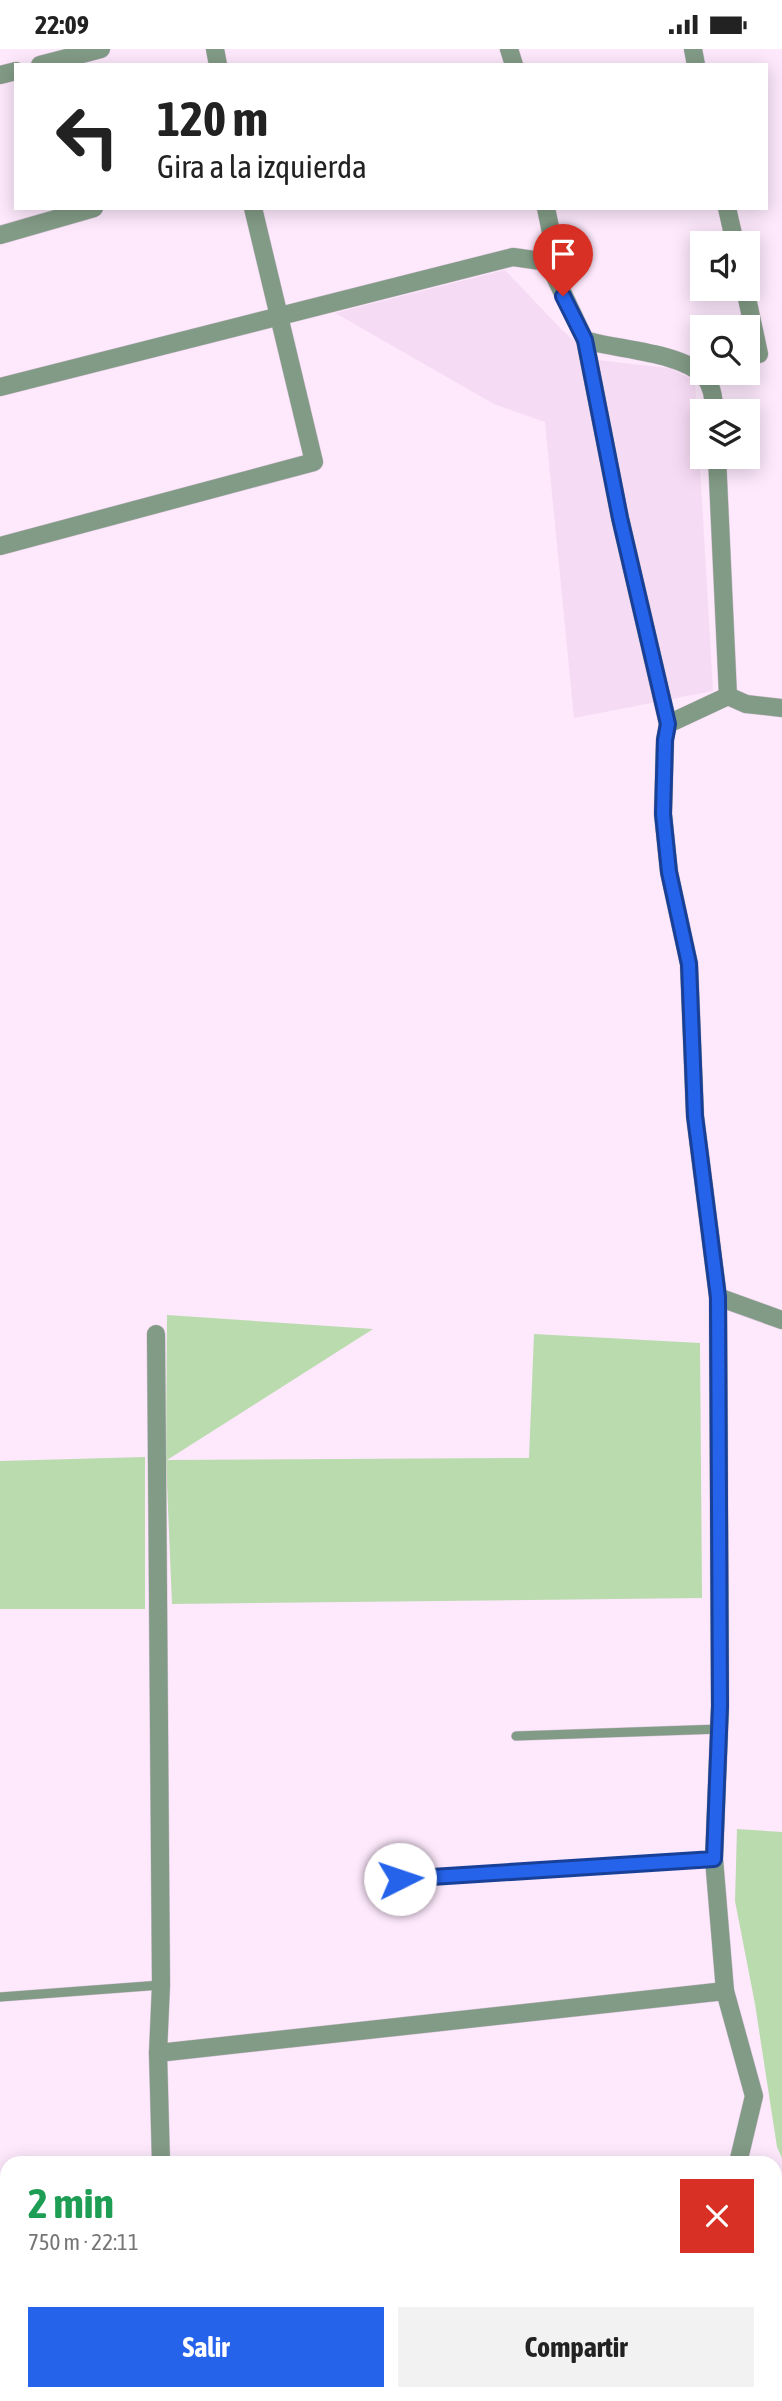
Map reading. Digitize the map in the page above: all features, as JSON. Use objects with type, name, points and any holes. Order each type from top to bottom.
[{"type":"street","points":[[48,63],[101,49]]},
{"type":"street","points":[[0,235],[87,210]]},
{"type":"street","points":[[0,546],[314,462],[253,210]]},
{"type":"street","points":[[546,210],[553,242],[548,263],[585,340],[620,518],[668,724],[665,740],[663,814],[669,872],[689,964],[695,1116],[718,1297],[720,1729],[714,1859],[725,1991],[754,2096],[740,2156]]},
{"type":"street","points":[[727,210],[732,231]]},
{"type":"street","points":[[0,387],[513,257],[548,263]]},
{"type":"street","points":[[585,340],[690,363]]},
{"type":"street","points":[[718,469],[728,696]]},
{"type":"street","points":[[668,724],[728,696],[746,704],[782,708]]},
{"type":"street","points":[[718,1297],[782,1320]]},
{"type":"street","points":[[156,1334],[161,1985],[158,2053],[162,2156]]},
{"type":"street","points":[[158,2053],[725,1991]]},
{"type":"lane","points":[[516,1736],[720,1729]]},
{"type":"lane","points":[[400,1879],[714,1859]]},
{"type":"lane","points":[[0,1997],[161,1985]]},
{"type":"shaded area","points":[[505,270],[562,330],[597,360],[669,368],[690,378],[690,385],[695,385],[696,399],[690,399],[690,469],[700,469],[713,691],[574,718],[545,422],[494,404],[335,313]]},
{"type":"green space","points":[[167,1315],[373,1329],[167,1460],[529,1458],[534,1334],[700,1343],[702,1598],[172,1604],[166,1460]]},
{"type":"green space","points":[[145,1457],[145,1609],[0,1609],[0,1461]]},
{"type":"green space","points":[[737,1829],[782,1832],[782,2156],[777,2147],[755,2004],[735,1901]]},
{"type":"route","points":[[400,1879],[714,1859],[720,1729],[718,1297],[695,1116],[689,964],[669,872],[663,814],[665,740],[668,724],[620,518],[585,340],[563,296]]}]
